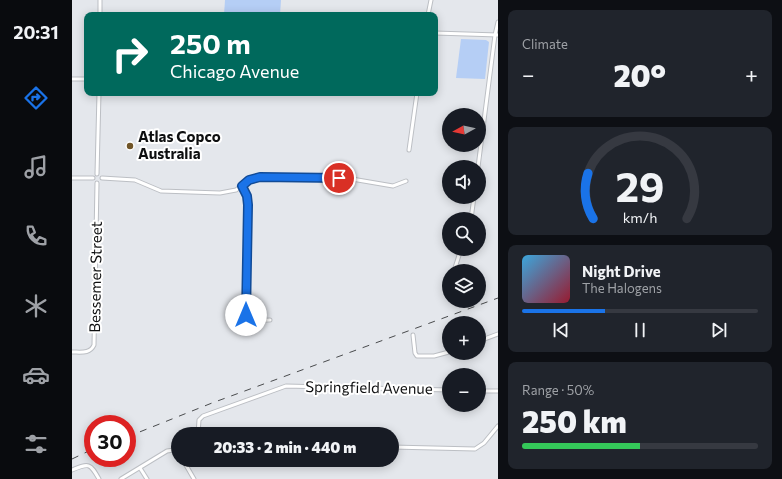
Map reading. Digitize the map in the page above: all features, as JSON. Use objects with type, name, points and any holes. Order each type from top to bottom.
[{"type":"street","points":[[100,0],[100,12]]},
{"type":"street","points":[[429,12],[432,0]]},
{"type":"street","points":[[479,160],[498,22]]},
{"type":"street","points":[[438,33],[497,35]]},
{"type":"street","points":[[72,79],[84,79]]},
{"type":"street","points":[[72,178],[93,178],[94,175],[97,174],[99,96]]},
{"type":"street","points":[[409,150],[416,96]]},
{"type":"street","points":[[97,174],[102,178],[135,180],[153,189],[164,192],[224,193],[236,190],[252,179],[265,177],[346,178],[393,186],[406,182]]},
{"type":"street","points":[[93,178],[97,183],[101,182],[102,178]]},
{"type":"street","name":"Bessemer Street","points":[[72,352],[88,352],[92,349],[94,344],[97,183]]},
{"type":"street","points":[[242,186],[247,196],[248,205],[246,315],[247,318],[251,320],[270,320]]},
{"type":"street","points":[[486,339],[498,334]]},
{"type":"street","points":[[413,335],[416,355],[419,357],[430,357],[442,354]]},
{"type":"street","name":"Springfield Avenue","points":[[198,427],[199,420],[203,416],[288,386],[442,390]]},
{"type":"street","points":[[486,391],[498,392]]},
{"type":"street","points":[[399,447],[475,449],[484,443],[498,426]]},
{"type":"street","points":[[121,479],[171,450]]},
{"type":"street","points":[[72,470],[89,465],[99,479]]},
{"type":"street","points":[[186,467],[194,479]]},
{"type":"street","points":[[140,468],[147,479]]},
{"type":"shaded area","points":[[225,0],[281,0],[280,12],[224,12]]},
{"type":"shaded area","points":[[461,39],[486,40],[489,42],[485,79],[456,78]]},
{"type":"railway","points":[[136,433],[212,403],[498,298]]},
{"type":"railway","points":[[72,459],[84,453]]},
{"type":"place","name":"Atlas Copco Australia","points":[[130,146]]},
{"type":"route","points":[[246,315],[248,205],[247,196],[242,186],[249,180],[260,177],[339,178]]}]
